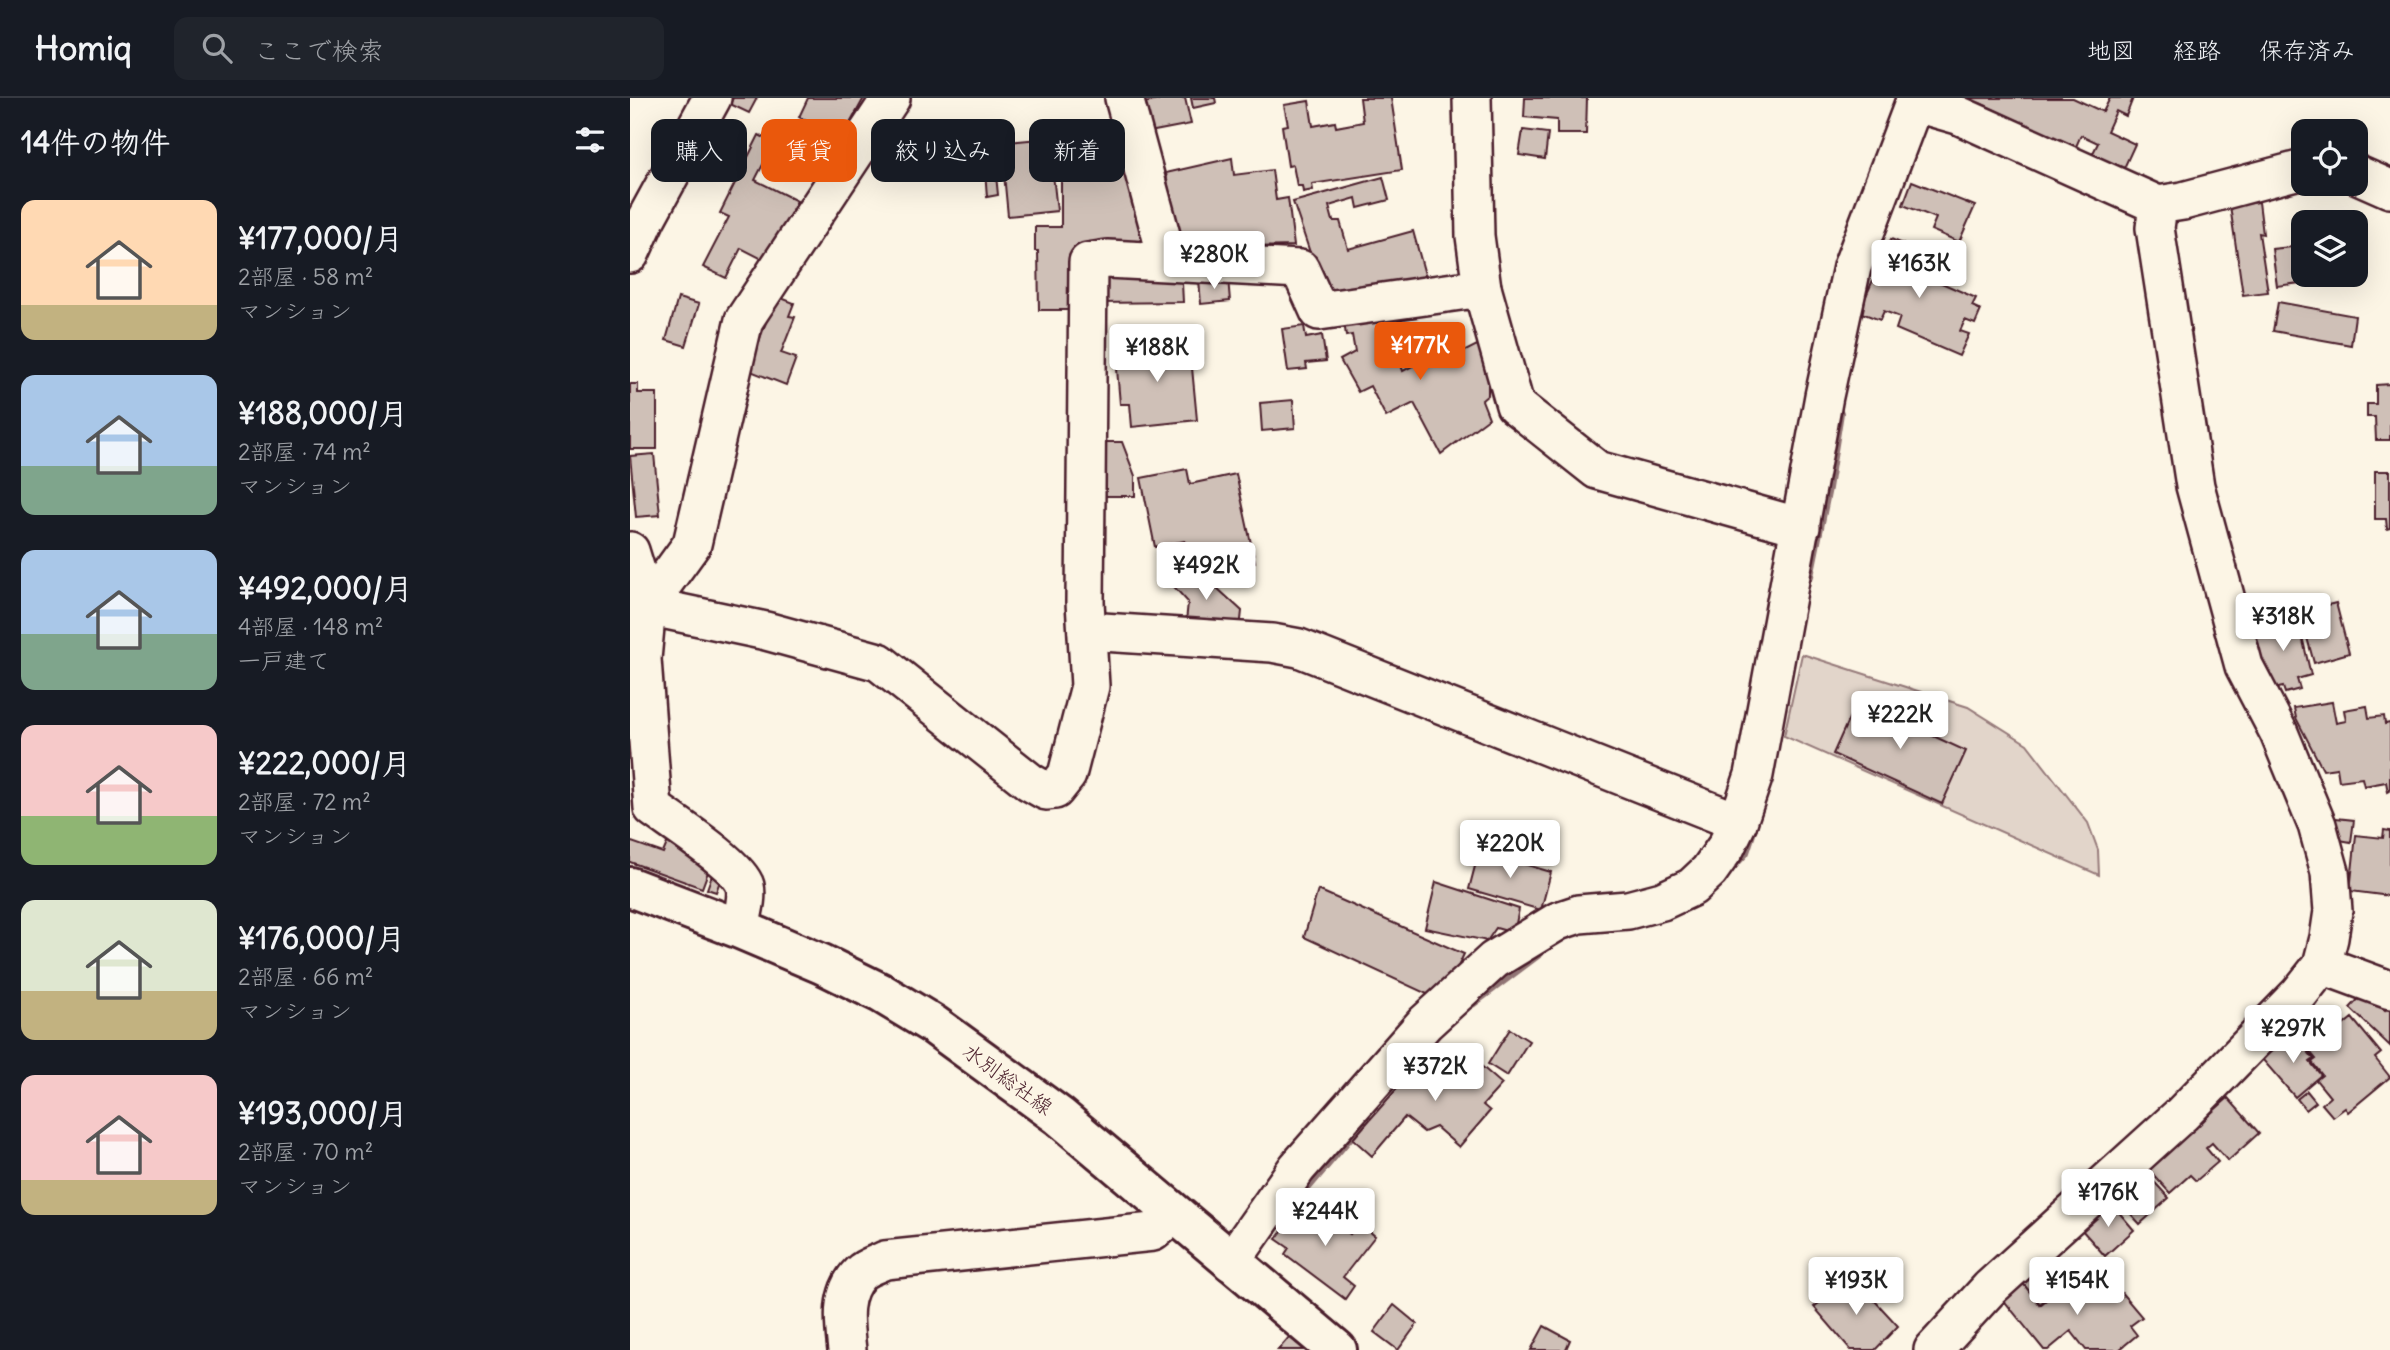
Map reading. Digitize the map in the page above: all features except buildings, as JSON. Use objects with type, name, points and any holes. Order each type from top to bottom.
[{"type":"main road","name":"水別総社線","points":[[630,887],[822,964],[881,993],[934,1025],[1059,1116],[1337,1350]]},
{"type":"street","points":[[630,254],[646,219],[712,98]]},
{"type":"street","points":[[647,606],[692,544],[744,320],[891,98]]},
{"type":"street","points":[[1124,98],[1168,261]]},
{"type":"street","points":[[1472,98],[1475,236],[1482,288],[1515,405],[1597,470],[1801,527]]},
{"type":"street","points":[[1231,1262],[1297,1168],[1425,1023],[1494,960],[1558,921],[1579,914],[1628,910],[1662,901],[1692,887],[1709,871],[1738,822],[1754,775],[1824,396],[1852,267],[1916,101],[1958,115],[2158,205],[2183,201],[2291,172]]},
{"type":"street","points":[[2368,179],[2390,188]]},
{"type":"street","points":[[1933,1350],[1990,1288],[2182,1114],[2300,994],[2322,965],[2329,938],[2333,911],[2330,872],[2316,825],[2279,733],[2245,666],[2235,638],[2195,486],[2155,228],[2158,205]]},
{"type":"street","points":[[647,606],[766,631],[879,662],[1030,782],[1046,791],[1055,790],[1067,775],[1090,686],[1087,631],[1088,262],[1108,259],[1300,269],[1319,311],[1482,288]]},
{"type":"street","points":[[630,551],[647,606],[642,659],[642,812],[734,869],[744,884],[746,896],[740,929]]},
{"type":"street","points":[[1087,631],[1272,643],[1300,648],[1738,822]]},
{"type":"street","points":[[2322,965],[2390,990]]},
{"type":"street","points":[[847,1350],[843,1314],[849,1289],[860,1273],[885,1260],[1153,1232],[1175,1214]]},
{"type":"shaded area","points":[[1802,654],[1968,707],[2027,744],[2088,823],[2098,850],[2099,875],[1784,736]]},
{"type":"waterway","points":[[1809,576],[1839,413]]},
{"type":"waterway","points":[[1733,865],[1745,852],[1751,834]]},
{"type":"waterway","points":[[1472,1003],[1540,952]]},
{"type":"waterway","points":[[1291,1206],[1366,1117]]}]
